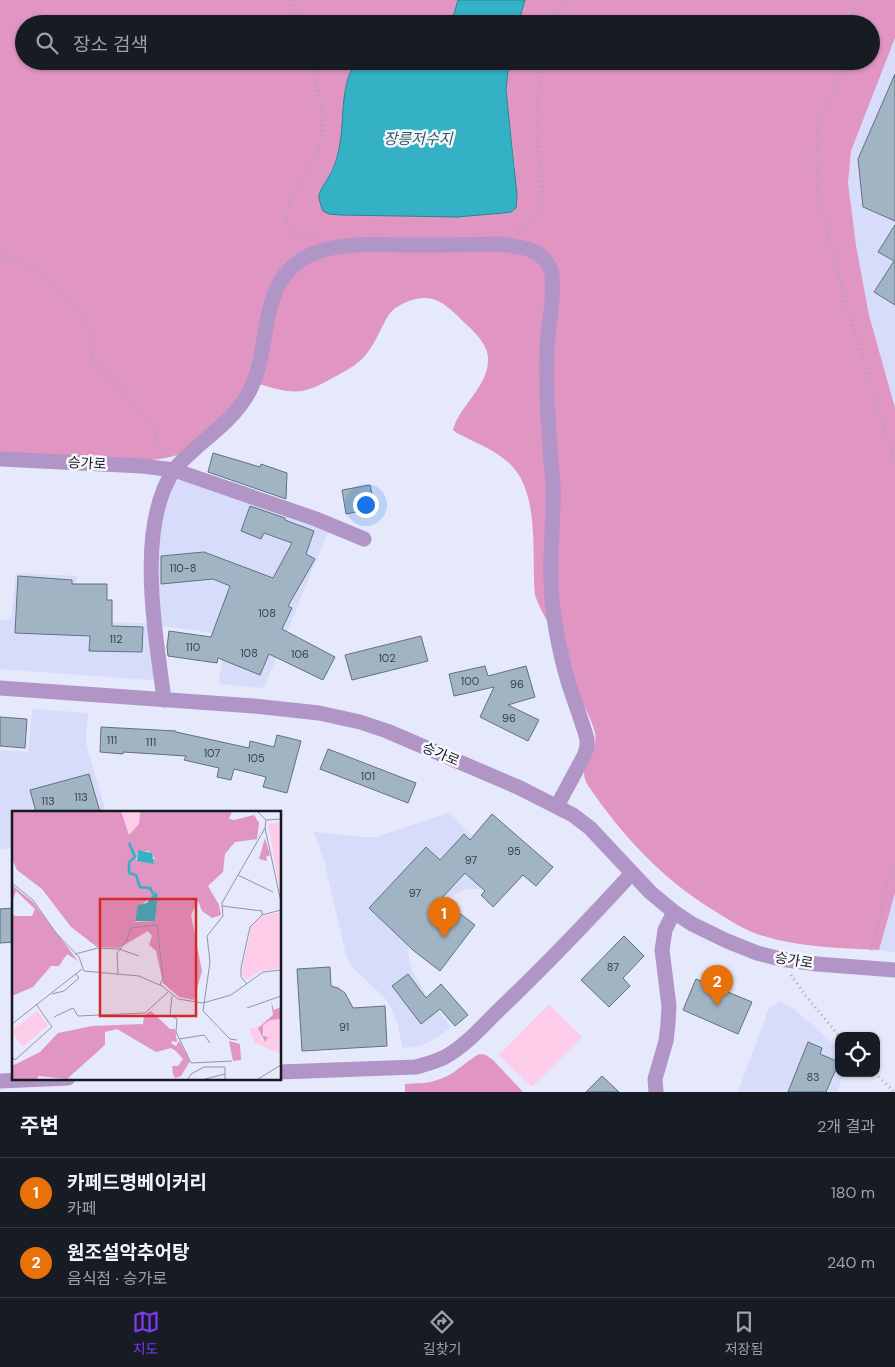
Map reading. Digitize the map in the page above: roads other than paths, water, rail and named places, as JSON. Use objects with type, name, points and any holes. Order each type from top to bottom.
[{"type":"street","points":[[164,700],[152,585],[153,527],[157,508],[174,470],[226,421],[248,395],[261,354],[271,302],[284,274],[294,264],[308,256],[322,250],[339,247],[497,244],[515,246],[536,252],[550,267],[552,288],[547,346],[547,378],[553,495],[552,600],[558,644],[563,664],[587,739],[584,756],[557,806]]},
{"type":"street","name":"승가로","points":[[0,459],[142,466],[174,470],[316,519],[364,539]]},
{"type":"street","name":"승가로","points":[[0,688],[254,706],[310,712],[360,722],[387,731],[520,788],[573,815],[590,828],[650,892],[692,924],[757,953],[780,959],[895,970]]},
{"type":"street","points":[[281,1072],[416,1067],[446,1056],[461,1046],[514,996],[632,873]]},
{"type":"street","points":[[656,1092],[655,1079],[666,1041],[669,1006],[662,950],[665,930],[674,912]]},
{"type":"street","points":[[0,1081],[23,1080]]},
{"type":"water","points":[[458,0],[525,0],[521,15],[454,15]]},
{"type":"water","name":"장릉저수지","points":[[351,70],[508,70],[506,90],[517,195],[516,208],[511,212],[457,217],[340,215],[329,214],[323,211],[319,196],[337,156]]},
{"type":"place","name":"카페드명베이커리","points":[[444,938]]},
{"type":"place","name":"원조설악추어탕","points":[[717,1006]]}]
